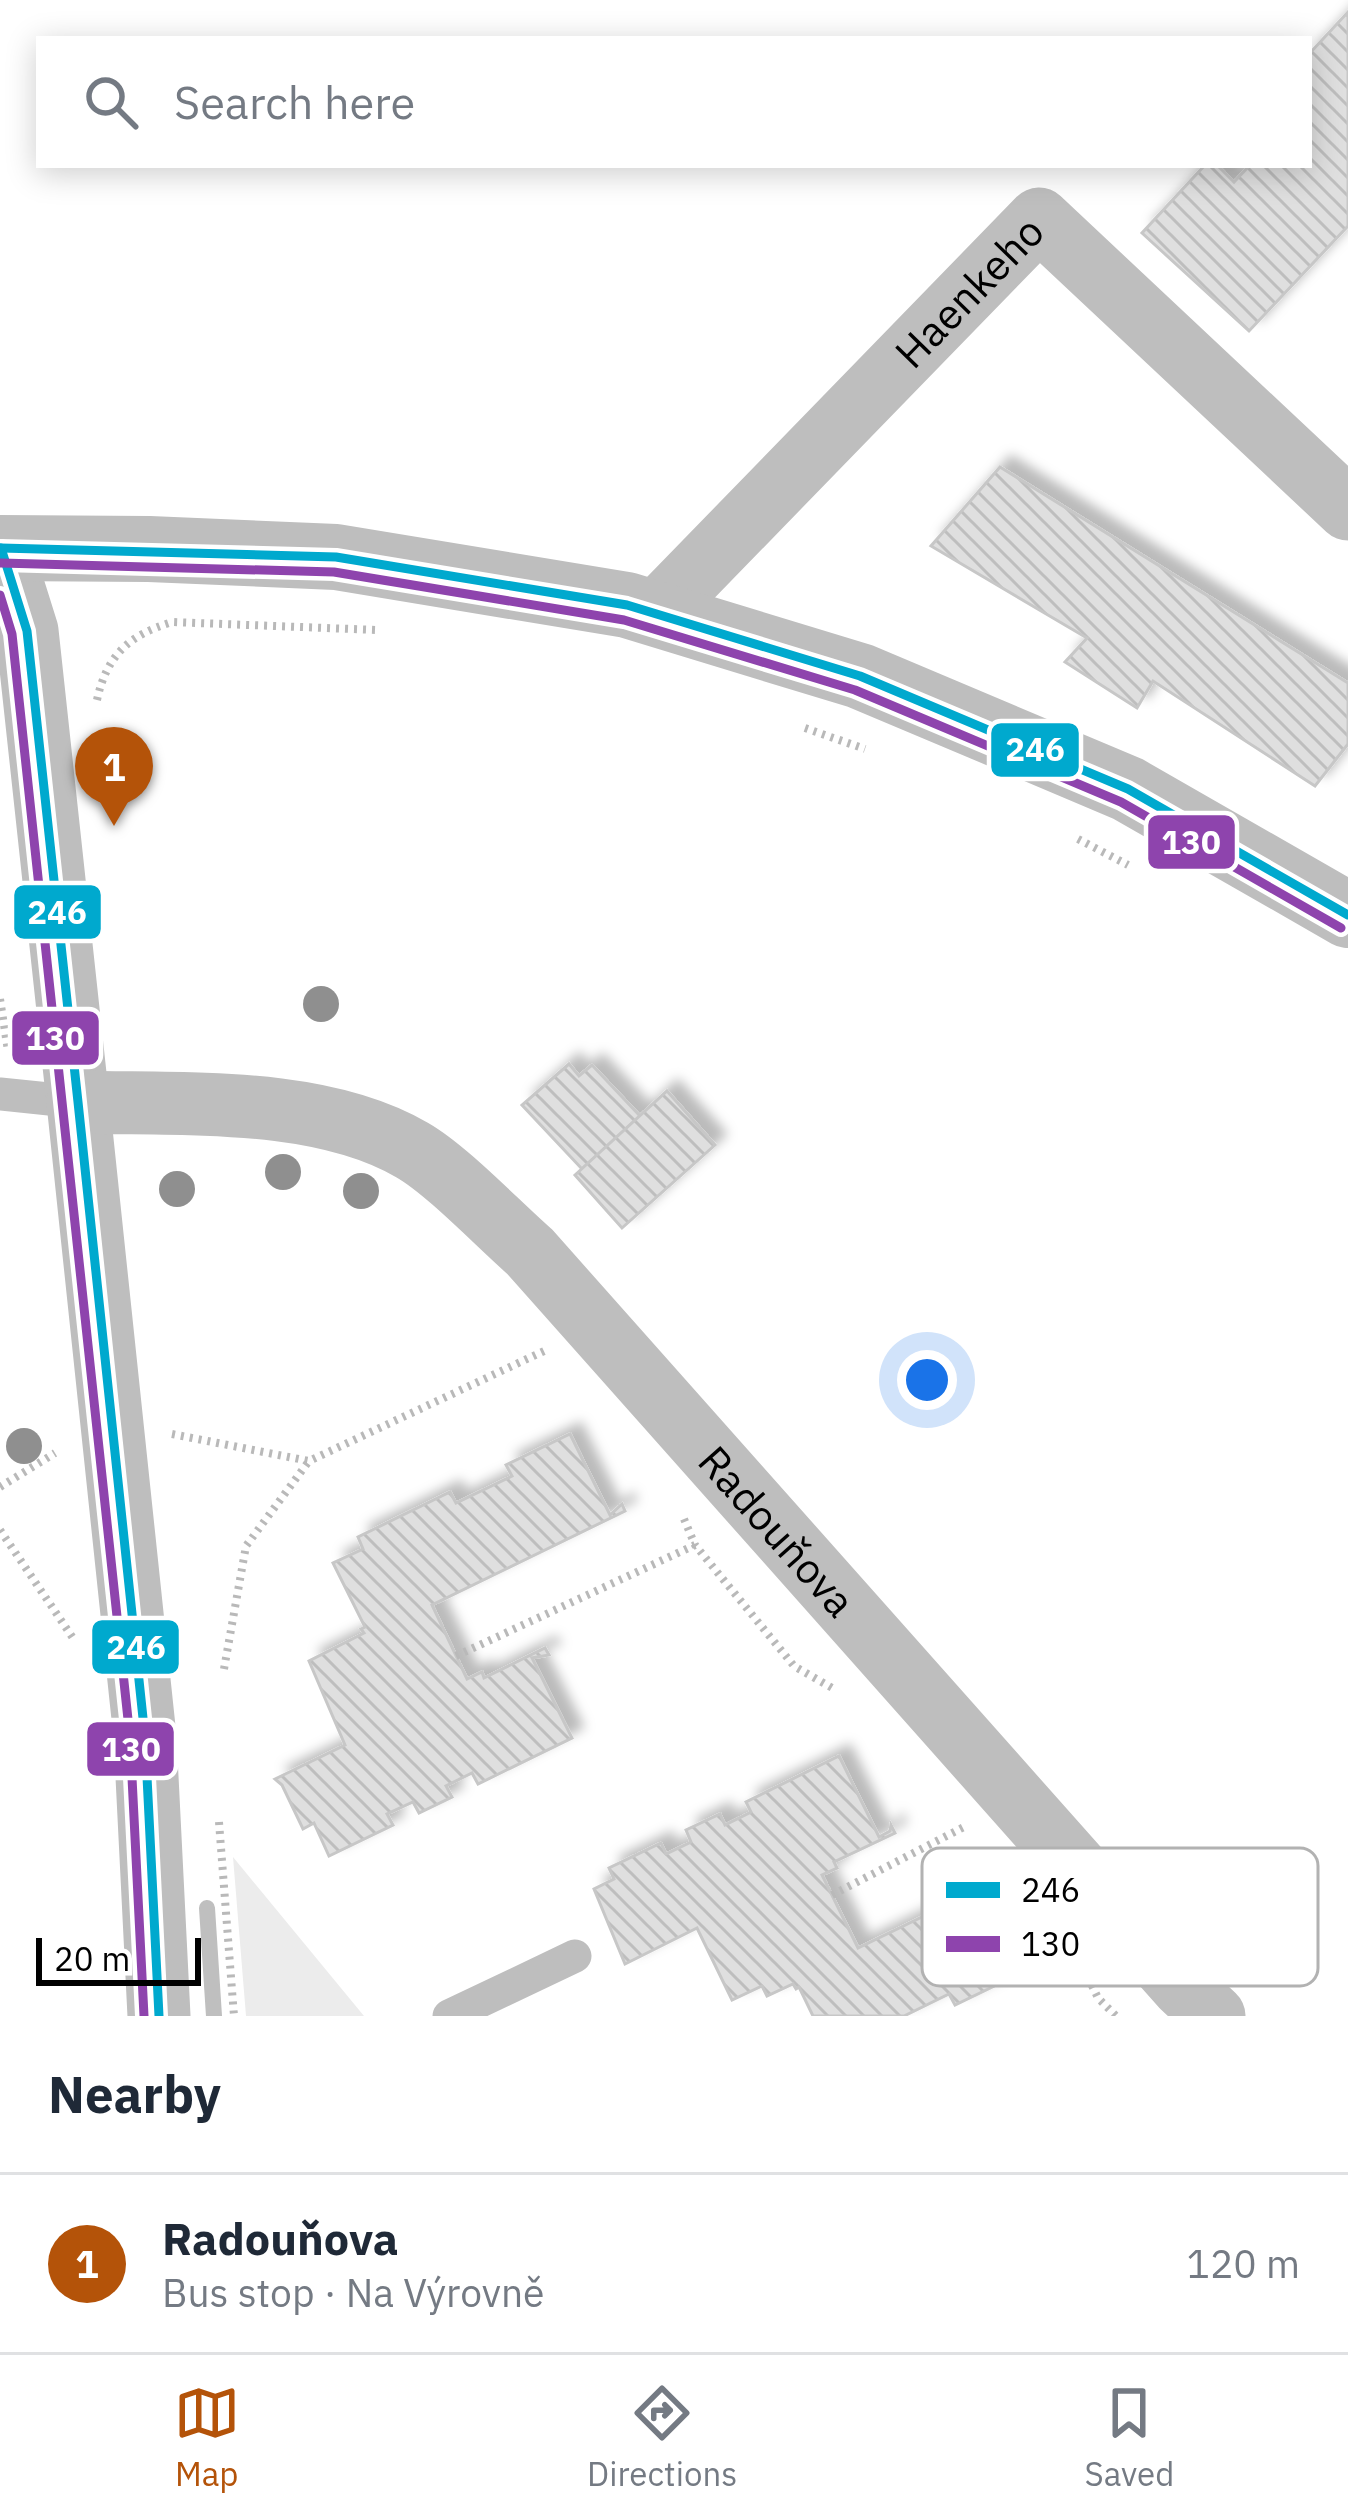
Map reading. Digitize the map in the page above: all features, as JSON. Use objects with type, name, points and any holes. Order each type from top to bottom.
[{"type":"street","name":"Haenkeho","points":[[655,614],[1039,219],[1348,509]]},
{"type":"street","points":[[158,2016],[145,1737],[78,1102],[27,632],[0,548],[335,557],[627,605],[860,676],[1128,789],[1348,915]]},
{"type":"street","name":"Radouňova","points":[[78,1102],[217,1106],[346,1120],[415,1151],[530,1252],[1060,1848]]},
{"type":"street","name":"Radouňova","points":[[1182,1986],[1214,2016]]},
{"type":"lane","points":[[0,1094],[78,1102]]},
{"type":"lane","points":[[449,2016],[575,1956]]},
{"type":"path","points":[[97,704],[101,682],[118,652],[142,631],[172,622],[392,630]]},
{"type":"path","points":[[798,725],[884,757]]},
{"type":"path","points":[[1058,829],[1142,872]]},
{"type":"path","points":[[224,1669],[246,1546],[309,1461],[563,1343]]},
{"type":"path","points":[[159,1431],[309,1461]]},
{"type":"path","points":[[0,1486],[55,1453]]},
{"type":"path","points":[[677,1504],[695,1545],[794,1666],[835,1690]]},
{"type":"path","points":[[0,1530],[79,1648]]},
{"type":"path","points":[[456,1656],[695,1545]]},
{"type":"path","points":[[219,1822],[234,2016]]},
{"type":"path","points":[[922,1848],[970,1823]]},
{"type":"path","points":[[832,1895],[922,1848]]},
{"type":"path","points":[[1092,1986],[1116,2016]]},
{"type":"shaded area","points":[[233,1857],[364,2016],[246,2016]]},
{"type":"building","points":[[1348,12],[1348,226],[1249,331],[1142,233],[1202,168],[1220,168],[1234,182],[1247,168],[1312,168],[1312,51]]},
{"type":"building","points":[[1000,467],[1348,683],[1348,744],[1315,786],[1153,681],[1137,708],[1065,662],[1087,638],[931,546]]},
{"type":"building","points":[[569,1064],[579,1076],[592,1065],[640,1116],[582,1169],[522,1105]]},
{"type":"building","points":[[667,1091],[715,1145],[622,1228],[575,1175]]},
{"type":"building","points":[[570,1434],[610,1515],[622,1504],[625,1511],[432,1605],[467,1679],[482,1672],[484,1678],[545,1648],[549,1655],[532,1658],[572,1738],[478,1784],[472,1773],[446,1786],[452,1797],[419,1813],[413,1802],[387,1814],[393,1825],[329,1856],[314,1823],[303,1829],[275,1779],[345,1745],[309,1661],[364,1633],[333,1563],[363,1549],[358,1537],[450,1492],[456,1503],[512,1476],[506,1465]]},
{"type":"building","points":[[839,1756],[879,1837],[891,1825],[895,1833],[834,1862],[837,1868],[822,1875],[858,1948],[922,1917],[922,1986],[994,1986],[955,2005],[949,1994],[904,2016],[813,2016],[793,1984],[767,1996],[762,1986],[732,2000],[697,1928],[625,1964],[594,1889],[614,1879],[609,1868],[661,1843],[666,1854],[691,1842],[686,1830],[720,1814],[725,1825],[751,1812],[746,1802]]},
{"type":"waterway","points":[[207,1908],[214,2016]]},
{"type":"transit line","name":"246","points":[[1,548],[27,631],[78,1102],[145,1737],[159,2016]]},
{"type":"transit line","name":"246","points":[[1,548],[336,557],[627,605],[860,676],[1128,789],[1348,915]]},
{"type":"transit line","name":"130","points":[[1,563],[334,572],[624,620],[855,690],[1121,802],[1341,928]]},
{"type":"transit line","name":"130","points":[[0,595],[12,634],[130,1738],[144,2016]]},
{"type":"place","name":"Radouňova","points":[[114,826]]}]
